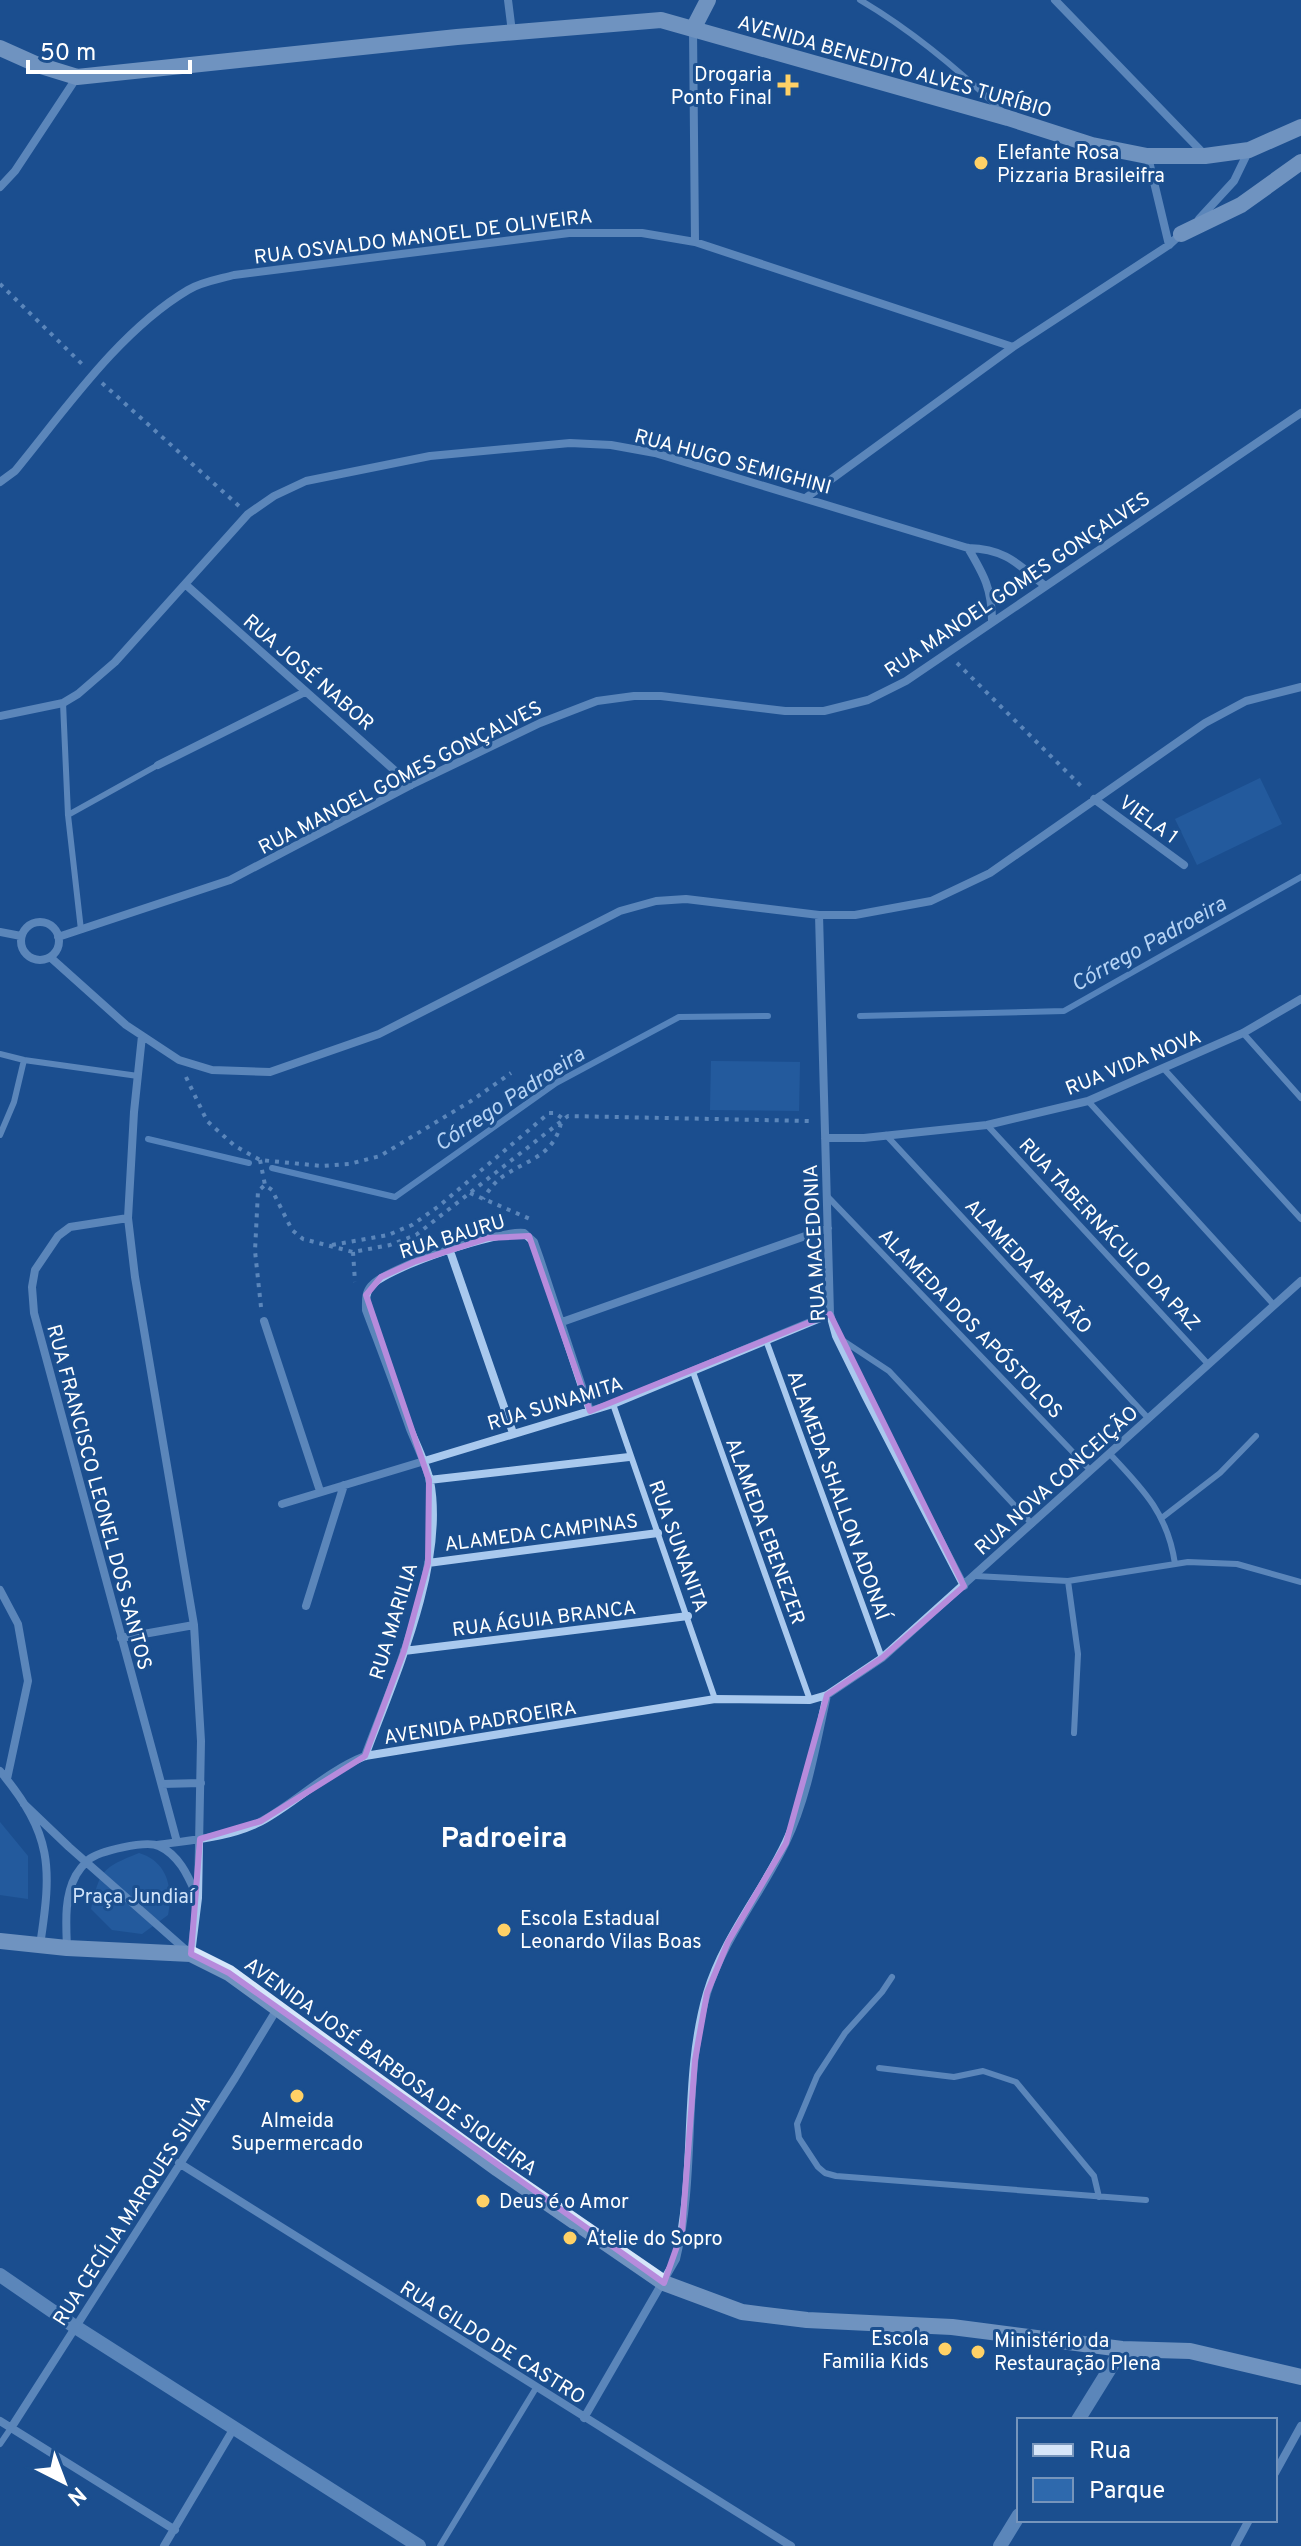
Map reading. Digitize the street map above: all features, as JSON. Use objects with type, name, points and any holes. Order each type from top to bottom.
[{"type":"main road","points":[[693,29],[708,0]]},
{"type":"main road","name":"AVENIDA BENEDITO ALVES TURÍBIO","points":[[0,48],[38,65],[77,77],[241,58],[661,20],[1008,118],[1092,145],[1147,156],[1205,156],[1249,150],[1301,127]]},
{"type":"main road","points":[[1175,240],[1241,205],[1301,162]]},
{"type":"main road","name":"AVENIDA JOSÉ BARBOSA DE SIQUEIRA","points":[[0,1941],[67,1948],[191,1954],[229,1973],[485,2160],[664,2283],[742,2312],[807,2320],[952,2327],[1122,2349],[1190,2351],[1301,2377]]},
{"type":"street","points":[[508,0],[512,33]]},
{"type":"street","points":[[1055,0],[1205,156]]},
{"type":"street","points":[[693,29],[695,242]]},
{"type":"street","points":[[0,187],[15,171],[77,77]]},
{"type":"street","points":[[807,497],[1013,347],[1175,240],[1206,213],[1234,181],[1249,150]]},
{"type":"street","points":[[1147,156],[1175,240]]},
{"type":"street","name":"RUA OSVALDO MANOEL DE OLIVEIRA","points":[[0,482],[15,471],[93,376],[159,310],[190,288],[234,275],[569,233],[642,233],[695,242],[1013,347]]},
{"type":"street","name":"RUA MANOEL GOMES GONÇALVES","points":[[58,937],[230,880],[411,785],[540,723],[597,701],[661,696],[785,711],[824,711],[868,700],[906,681],[1301,413]]},
{"type":"street","name":"RUA HUGO SEMIGHINI","points":[[0,716],[63,703],[78,694],[115,662],[248,514],[274,496],[306,481],[430,456],[570,443],[611,445],[655,453],[968,548],[990,548],[1005,555],[1044,585]]},
{"type":"street","points":[[968,548],[992,597],[992,621]]},
{"type":"street","name":"RUA JOSÉ NABOR","points":[[185,584],[411,785]]},
{"type":"street","points":[[50,957],[126,1025],[179,1060],[212,1070],[270,1072],[379,1034],[620,911],[656,901],[686,899],[819,915],[855,915],[931,901],[990,873],[1205,723],[1246,701],[1301,687]]},
{"type":"street","points":[[158,765],[305,692]]},
{"type":"street","name":"VIELA 1","points":[[1094,799],[1184,865]]},
{"type":"street","name":"RUA MACEDONIA","points":[[819,915],[830,1314],[836,1336],[964,1586]]},
{"type":"street","points":[[41,922],[52,926],[58,937],[57,949],[42,960],[30,958],[22,948],[21,936],[28,925],[41,922]]},
{"type":"street","points":[[0,932],[21,936]]},
{"type":"street","name":"RUA VIDA NOVA","points":[[825,1138],[987,1125],[1088,1101],[1243,1033],[1301,999]]},
{"type":"street","points":[[142,1036],[128,1218],[135,1277],[194,1625],[201,1783],[198,1898],[191,1954]]},
{"type":"street","name":"RUA FRANCISCO LEONEL DOS SANTOS","points":[[128,1218],[70,1227],[58,1236],[35,1270],[32,1287],[34,1313],[177,1842]]},
{"type":"street","points":[[562,1322],[828,1228]]},
{"type":"street","name":"RUA BAURU","points":[[366,1310],[366,1295],[381,1277],[450,1251],[516,1232],[529,1236],[534,1242],[562,1322],[590,1411]]},
{"type":"street","points":[[450,1251],[513,1433]]},
{"type":"street","name":"RUA NOVA CONCEIÇÃO","points":[[827,1695],[882,1658],[1301,1281]]},
{"type":"street","name":"RUA MARILIA","points":[[365,1756],[404,1651],[428,1563],[432,1519],[429,1480],[366,1310]]},
{"type":"street","name":"RUA SUNAMITA","points":[[282,1504],[613,1404],[767,1343],[830,1314]]},
{"type":"street","points":[[264,1321],[320,1491]]},
{"type":"street","points":[[429,1480],[629,1457]]},
{"type":"street","points":[[306,1606],[344,1485]]},
{"type":"street","name":"ALAMEDA CAMPINAS","points":[[428,1563],[658,1533]]},
{"type":"street","points":[[0,1590],[18,1624],[28,1681],[7,1779]]},
{"type":"street","name":"RUA ÁGUIA BRANCA","points":[[404,1651],[688,1616]]},
{"type":"street","points":[[121,1638],[194,1625]]},
{"type":"street","points":[[584,2418],[676,2259],[682,2232],[695,2060],[707,1993],[728,1942],[786,1843],[802,1803],[827,1695]]},
{"type":"street","name":"AVENIDA PADROEIRA","points":[[157,1845],[237,1831],[261,1821],[324,1776],[365,1756],[715,1699],[810,1700],[827,1695]]},
{"type":"street","points":[[0,1771],[24,1804],[46,1853],[49,1873],[40,1945]]},
{"type":"street","points":[[162,1784],[201,1783]]},
{"type":"street","points":[[24,1804],[191,1954]]},
{"type":"street","points":[[67,1948],[69,1893],[76,1875],[87,1861],[132,1846],[157,1845],[174,1857],[185,1871],[198,1898]]},
{"type":"street","name":"RUA CECÍLIA MARQUES SILVA","points":[[11,2428],[277,2009]]},
{"type":"street","name":"RUA GILDO DE CASTRO","points":[[179,2163],[791,2546]]},
{"type":"street","points":[[0,2275],[74,2326],[414,2544]]},
{"type":"street","points":[[1079,2418],[1122,2349]]},
{"type":"street","points":[[0,2421],[175,2530]]},
{"type":"street","points":[[1277,2469],[1301,2426]]},
{"type":"street","points":[[164,2546],[234,2428]]},
{"type":"street","points":[[1000,2546],[1017,2518]]},
{"type":"street","points":[[1235,2546],[1248,2522]]},
{"type":"lane","points":[[860,0],[934,50],[1008,118]]},
{"type":"lane","points":[[63,703],[68,815],[81,930]]},
{"type":"lane","points":[[68,815],[158,765]]},
{"type":"lane","points":[[1243,1033],[1301,1098]]},
{"type":"lane","points":[[0,1054],[138,1076]]},
{"type":"lane","points":[[0,1135],[14,1102],[24,1060]]},
{"type":"lane","points":[[1164,1069],[1301,1219]]},
{"type":"lane","points":[[1088,1101],[1274,1305]]},
{"type":"lane","name":"RUA TABERNÁCULO DA PAZ","points":[[987,1125],[1208,1364]]},
{"type":"lane","name":"ALAMEDA ABRAÃO","points":[[886,1135],[1148,1418]]},
{"type":"lane","name":"ALAMEDA DOS APÓSTOLOS","points":[[828,1197],[1090,1470]]},
{"type":"lane","points":[[836,1336],[889,1371],[1032,1524]]},
{"type":"lane","name":"ALAMEDA SHALLON ADONAÍ","points":[[767,1343],[882,1658]]},
{"type":"lane","name":"ALAMEDA EBENEZER","points":[[693,1372],[810,1700]]},
{"type":"lane","name":"RUA SUNANITA","points":[[613,1404],[715,1699]]},
{"type":"lane","points":[[1163,1517],[1220,1473],[1256,1436]]},
{"type":"lane","points":[[1109,1453],[1143,1489],[1163,1517],[1175,1564]]},
{"type":"lane","points":[[975,1576],[1068,1581],[1175,1564],[1237,1564],[1301,1582]]},
{"type":"lane","points":[[1068,1581],[1078,1654],[1074,1733]]},
{"type":"lane","points":[[892,1977],[845,2033],[824,2065],[797,2124],[799,2138],[818,2167],[836,2176],[1146,2200]]},
{"type":"lane","points":[[879,2068],[954,2077],[983,2071],[1016,2082],[1094,2176],[1099,2197]]},
{"type":"lane","points":[[440,2546],[536,2388]]},
{"type":"lane","points":[[0,2444],[11,2428]]},
{"type":"path","points":[[0,284],[93,376],[248,514]]},
{"type":"path","points":[[947,652],[1094,799]]},
{"type":"path","points":[[179,1060],[207,1121],[235,1146],[260,1160],[322,1166],[349,1164],[380,1156],[511,1073]]},
{"type":"path","points":[[329,1245],[388,1235],[412,1225],[549,1113],[562,1118]]},
{"type":"path","points":[[260,1160],[265,1185],[272,1190],[292,1230],[303,1239],[353,1252],[390,1245],[416,1235],[568,1116],[824,1121]]},
{"type":"path","points":[[483,1199],[503,1176],[530,1163],[556,1139],[562,1118]]},
{"type":"path","points":[[264,1321],[255,1251],[258,1191],[265,1185]]},
{"type":"path","points":[[470,1193],[520,1213]]},
{"type":"path","points":[[439,1206],[442,1216]]},
{"type":"path","points":[[353,1252],[355,1277]]},
{"type":"highlighted area","points":[[529,1236],[590,1411],[830,1314],[964,1586],[882,1658],[827,1695],[786,1843],[728,1942],[707,1993],[695,2060],[682,2232],[664,2283],[229,1973],[191,1954],[200,1839],[261,1821],[365,1756],[404,1651],[428,1563],[429,1480],[366,1295],[381,1277],[414,1262],[488,1238]]},
{"type":"green space","points":[[1260,778],[1282,824],[1197,865],[1175,819]]},
{"type":"green space","points":[[711,1061],[800,1062],[799,1111],[710,1110]]},
{"type":"green space","points":[[0,1822],[28,1856],[28,1899],[0,1895]]},
{"type":"green space","name":"Praça Jundiaí","points":[[139,1853],[156,1863],[166,1877],[170,1895],[168,1915],[142,1934],[112,1930],[91,1909],[97,1886],[110,1867]]},
{"type":"waterway","name":"Córrego Padroeira","points":[[860,1016],[1064,1011],[1301,877]]},
{"type":"waterway","name":"Córrego Padroeira","points":[[272,1168],[395,1197],[556,1083],[679,1017],[768,1016]]},
{"type":"waterway","name":"Córrego Padroeira","points":[[148,1139],[249,1163]]},
{"type":"place","name":"Drogaria Ponto Final","points":[[788,85]]},
{"type":"place","name":"Elefante Rosa Pizzaria Brasileifra","points":[[981,163]]},
{"type":"place","name":"Escola Estadual Leonardo Vilas Boas","points":[[504,1930]]},
{"type":"place","name":"Almeida Supermercado","points":[[297,2096]]},
{"type":"place","name":"Deus é o Amor","points":[[483,2201]]},
{"type":"place","name":"Atelie do Sopro","points":[[570,2238]]},
{"type":"place","name":"Escola Familia Kids","points":[[945,2349]]},
{"type":"place","name":"Ministério da Restauração Plena","points":[[978,2352]]},
{"type":"district","name":"Padroeira","points":[[504,1837]]}]
